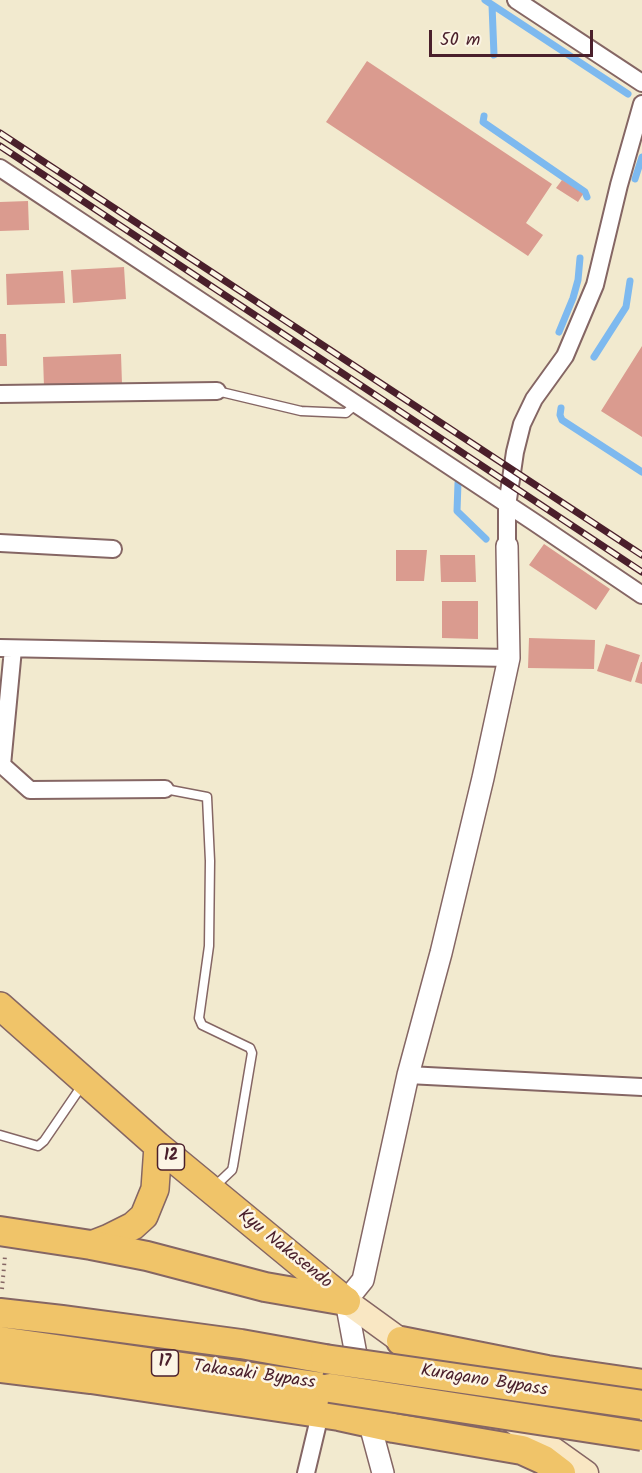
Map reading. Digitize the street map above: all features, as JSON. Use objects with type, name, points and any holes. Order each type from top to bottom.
[{"type":"highway","points":[[3,1241],[91,1245],[147,1256],[265,1287],[346,1301]]},
{"type":"highway","name":"Takasaki Bypass","points":[[1,1301],[62,1320],[241,1344],[325,1359]]},
{"type":"highway","name":"Takasaki Bypass","points":[[0,1341],[330,1388]]},
{"type":"highway","points":[[401,1341],[592,1377],[642,1384]]},
{"type":"highway","name":"Kuragano Bypass","points":[[325,1359],[642,1406]]},
{"type":"highway","points":[[0,1368],[316,1412],[522,1450],[544,1460],[561,1473]]},
{"type":"highway","name":"Kuragano Bypass","points":[[330,1388],[642,1437]]},
{"type":"main road","name":"Kyu Nakasendo","points":[[0,1006],[158,1146],[346,1301],[586,1473]]},
{"type":"main road","points":[[91,1245],[133,1226],[144,1216],[155,1189],[158,1146]]},
{"type":"street","points":[[516,0],[642,83]]},
{"type":"street","points":[[383,1473],[368,1422],[346,1301],[363,1280],[408,1075],[483,778],[509,658],[507,506],[515,452],[522,424],[534,399],[565,356],[595,285],[619,185],[642,104]]},
{"type":"street","points":[[0,168],[642,595]]},
{"type":"street","points":[[0,394],[217,391]]},
{"type":"street","points":[[0,543],[113,549]]},
{"type":"street","points":[[165,789],[30,790],[2,765],[6,649],[509,658]]},
{"type":"street","points":[[408,1075],[642,1087]]},
{"type":"street","points":[[306,1473],[316,1427],[316,1412]]},
{"type":"lane","points":[[217,391],[301,411],[346,413],[356,404]]},
{"type":"lane","points":[[165,789],[207,797],[210,861],[209,946],[199,1018],[202,1024],[250,1048],[252,1053],[234,1166],[211,1190]]},
{"type":"lane","points":[[0,1135],[38,1146],[44,1141],[85,1081]]},
{"type":"path","points":[[1,1301],[3,1241]]},
{"type":"building","points":[[367,61],[552,184],[526,223],[543,235],[528,256],[326,122]]},
{"type":"building","points":[[562,180],[583,194],[578,202],[556,188]]},
{"type":"building","points":[[28,201],[29,230],[0,231],[0,202]]},
{"type":"building","points":[[124,267],[126,299],[73,303],[71,270]]},
{"type":"building","points":[[63,271],[65,303],[7,305],[6,274]]},
{"type":"building","points":[[0,334],[6,334],[7,366],[0,366]]},
{"type":"building","points":[[642,346],[642,437],[601,411]]},
{"type":"building","points":[[121,354],[122,384],[44,387],[43,357]]},
{"type":"building","points":[[544,544],[610,589],[596,610],[529,565]]},
{"type":"building","points":[[396,550],[427,550],[424,581],[396,581]]},
{"type":"building","points":[[440,555],[475,555],[476,582],[441,582]]},
{"type":"building","points":[[442,601],[478,601],[478,639],[442,638]]},
{"type":"building","points":[[529,638],[595,640],[594,669],[528,668]]},
{"type":"building","points":[[606,644],[640,655],[631,682],[597,671]]},
{"type":"building","points":[[642,662],[642,684],[635,682]]},
{"type":"waterway","points":[[485,0],[628,94]]},
{"type":"waterway","points":[[492,5],[494,55]]},
{"type":"waterway","points":[[484,116],[483,122],[585,192],[587,197]]},
{"type":"waterway","points":[[635,179],[642,157]]},
{"type":"waterway","points":[[559,332],[573,298],[578,280],[580,258]]},
{"type":"waterway","points":[[594,357],[626,307],[630,281]]},
{"type":"waterway","points":[[561,408],[562,420],[642,472]]},
{"type":"waterway","points":[[458,483],[457,511],[486,539]]},
{"type":"railway","points":[[0,133],[642,555]]},
{"type":"railway","points":[[0,146],[642,572]]}]
